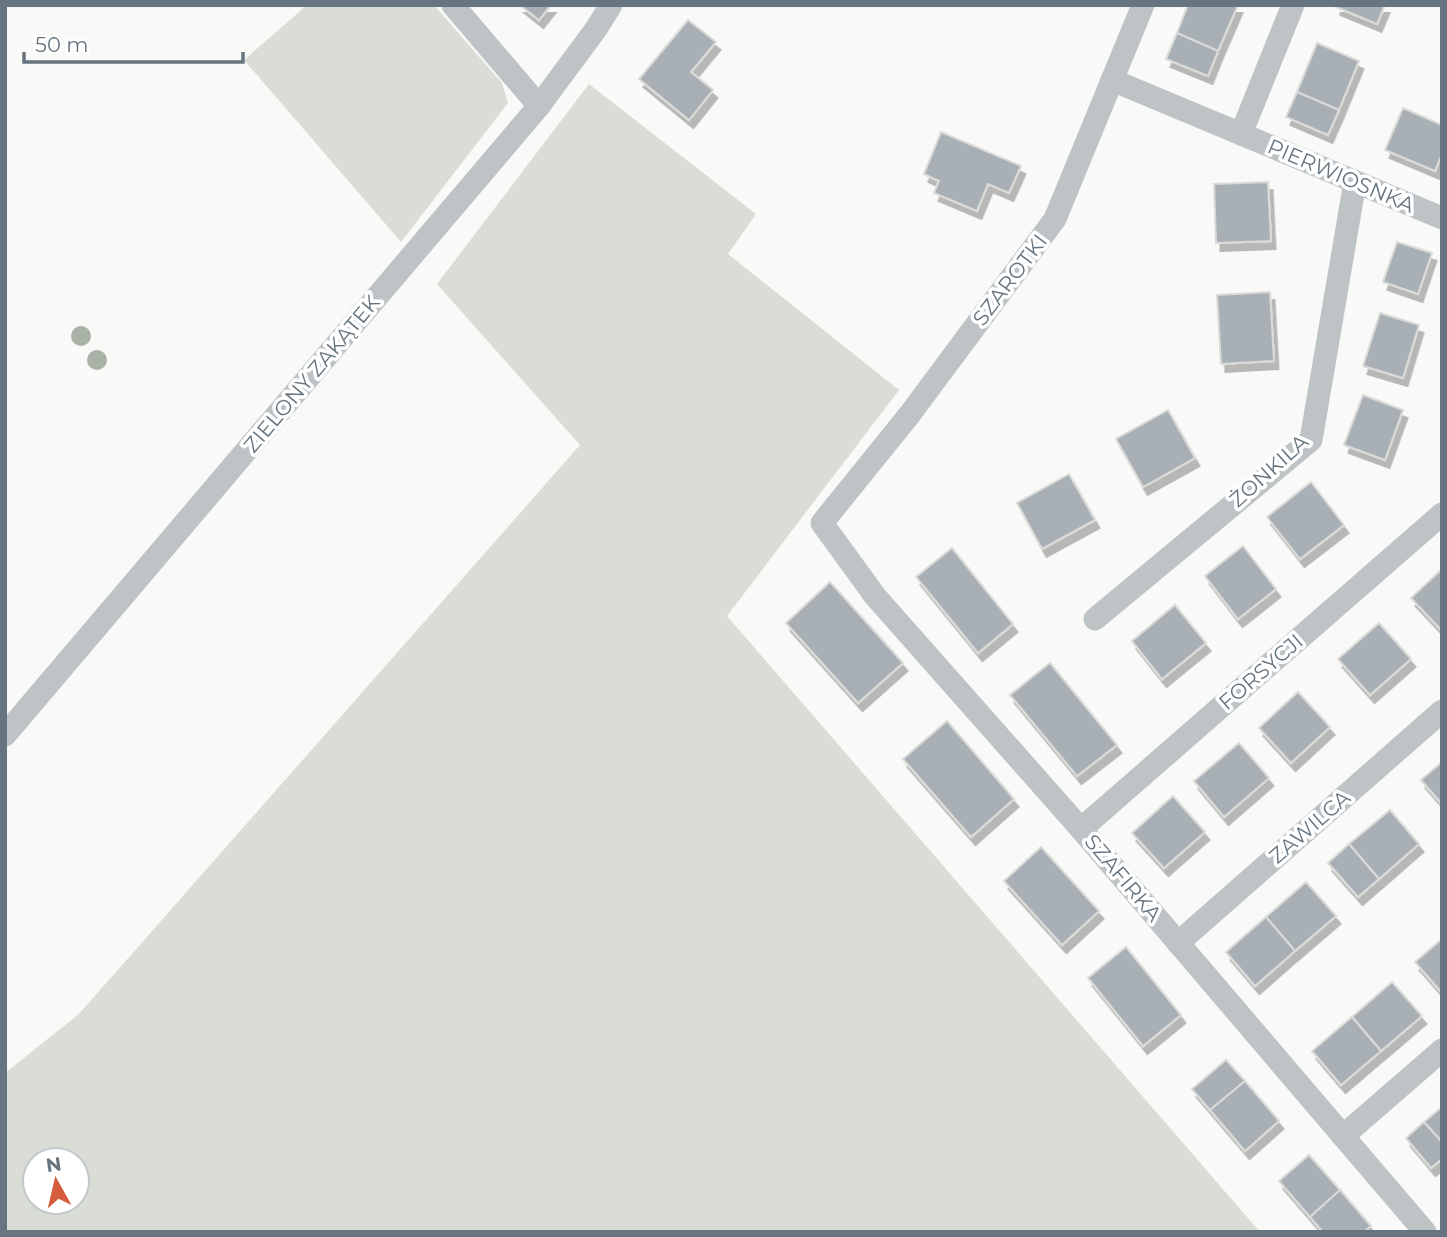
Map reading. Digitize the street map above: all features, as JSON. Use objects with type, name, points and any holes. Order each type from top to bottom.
[{"type":"street","points":[[453,5],[539,106]]},
{"type":"street","name":"ZIELONY ZAKĄTEK","points":[[5,735],[539,106],[611,5]]},
{"type":"street","name":"SZAROTKI","points":[[822,523],[910,414],[1055,219],[1143,5]]},
{"type":"street","name":"PIERWIOSNKA","points":[[1241,134],[1293,5]]},
{"type":"street","name":"PIERWIOSNKA","points":[[1112,80],[1442,218]]},
{"type":"street","name":"ŻONKILA","points":[[1095,620],[1311,440],[1355,181]]},
{"type":"street","name":"FORSYCJI","points":[[1081,829],[1442,514]]},
{"type":"street","name":"SZAFIRKA","points":[[822,523],[875,596],[1081,829],[1425,1232]]},
{"type":"street","name":"ZAWILCA","points":[[1178,943],[1442,711]]},
{"type":"street","points":[[1343,1136],[1442,1050]]},
{"type":"shaded area","points":[[307,5],[434,5],[502,83],[508,103],[401,242],[244,60]]},
{"type":"shaded area","points":[[589,84],[756,214],[728,254],[899,390],[727,616],[1260,1232],[5,1232],[5,1073],[79,1014],[580,445],[437,284]]},
{"type":"building","points":[[520,5],[551,5],[539,20]]},
{"type":"building","points":[[1188,5],[1238,5],[1218,51],[1177,33]]},
{"type":"building","points":[[1336,5],[1385,5],[1377,24]]},
{"type":"building","points":[[688,20],[716,42],[691,72],[713,90],[689,120],[639,79]]},
{"type":"building","points":[[1177,33],[1218,51],[1208,76],[1166,59]]},
{"type":"building","points":[[1317,43],[1359,61],[1339,110],[1297,92]]},
{"type":"building","points":[[1297,92],[1339,110],[1328,135],[1286,117]]},
{"type":"building","points":[[1403,108],[1442,125],[1442,154],[1435,171],[1385,150]]},
{"type":"building","points":[[941,132],[1021,166],[1009,193],[988,184],[977,211],[934,193],[939,181],[924,174]]},
{"type":"building","points":[[1268,182],[1271,241],[1216,243],[1214,184]]},
{"type":"building","points":[[1397,242],[1432,253],[1418,294],[1383,282]]},
{"type":"building","points":[[1270,292],[1274,361],[1221,364],[1217,295]]},
{"type":"building","points":[[1380,313],[1419,325],[1403,378],[1363,366]]},
{"type":"building","points":[[1363,395],[1403,410],[1385,460],[1344,445]]},
{"type":"building","points":[[1168,410],[1195,458],[1143,487],[1116,439]]},
{"type":"building","points":[[1069,474],[1095,520],[1042,549],[1017,503]]},
{"type":"building","points":[[1311,482],[1344,525],[1300,559],[1267,517]]},
{"type":"building","points":[[1243,546],[1276,589],[1238,619],[1205,576]]},
{"type":"building","points":[[952,548],[1013,624],[978,653],[916,577]]},
{"type":"building","points":[[1442,569],[1442,631],[1411,598]]},
{"type":"building","points":[[830,582],[903,663],[858,703],[786,623]]},
{"type":"building","points":[[1175,605],[1206,643],[1162,679],[1132,641]]},
{"type":"building","points":[[1379,623],[1411,659],[1370,695],[1338,659]]},
{"type":"building","points":[[1050,663],[1117,745],[1077,776],[1010,695]]},
{"type":"building","points":[[1298,692],[1330,727],[1291,763],[1259,728]]},
{"type":"building","points":[[947,721],[1014,799],[971,837],[903,759]]},
{"type":"building","points":[[1239,743],[1269,778],[1224,817],[1194,781]]},
{"type":"building","points":[[1442,762],[1442,804],[1421,780]]},
{"type":"building","points":[[1173,796],[1205,832],[1164,868],[1132,833]]},
{"type":"building","points":[[1390,810],[1419,844],[1379,879],[1349,844]]},
{"type":"building","points":[[1349,844],[1379,879],[1358,897],[1328,863]]},
{"type":"building","points":[[1041,847],[1099,911],[1062,945],[1004,881]]},
{"type":"building","points":[[1306,882],[1336,916],[1295,951],[1266,917]]},
{"type":"building","points":[[1266,917],[1295,951],[1255,986],[1226,952]]},
{"type":"building","points":[[1442,939],[1442,993],[1415,962]]},
{"type":"building","points":[[1126,947],[1181,1015],[1143,1046],[1088,978]]},
{"type":"building","points":[[1392,982],[1422,1016],[1381,1051],[1352,1017]]},
{"type":"building","points":[[1352,1017],[1381,1051],[1341,1085],[1312,1051]]},
{"type":"building","points":[[1226,1060],[1245,1081],[1210,1110],[1192,1089]]},
{"type":"building","points":[[1245,1081],[1279,1121],[1245,1151],[1210,1110]]},
{"type":"building","points":[[1442,1107],[1442,1142],[1424,1122]]},
{"type":"building","points":[[1424,1122],[1442,1142],[1442,1159],[1431,1168],[1406,1138]]},
{"type":"building","points":[[1309,1155],[1340,1190],[1310,1217],[1279,1181]]},
{"type":"building","points":[[1340,1190],[1371,1226],[1364,1232],[1323,1232],[1310,1217]]}]
